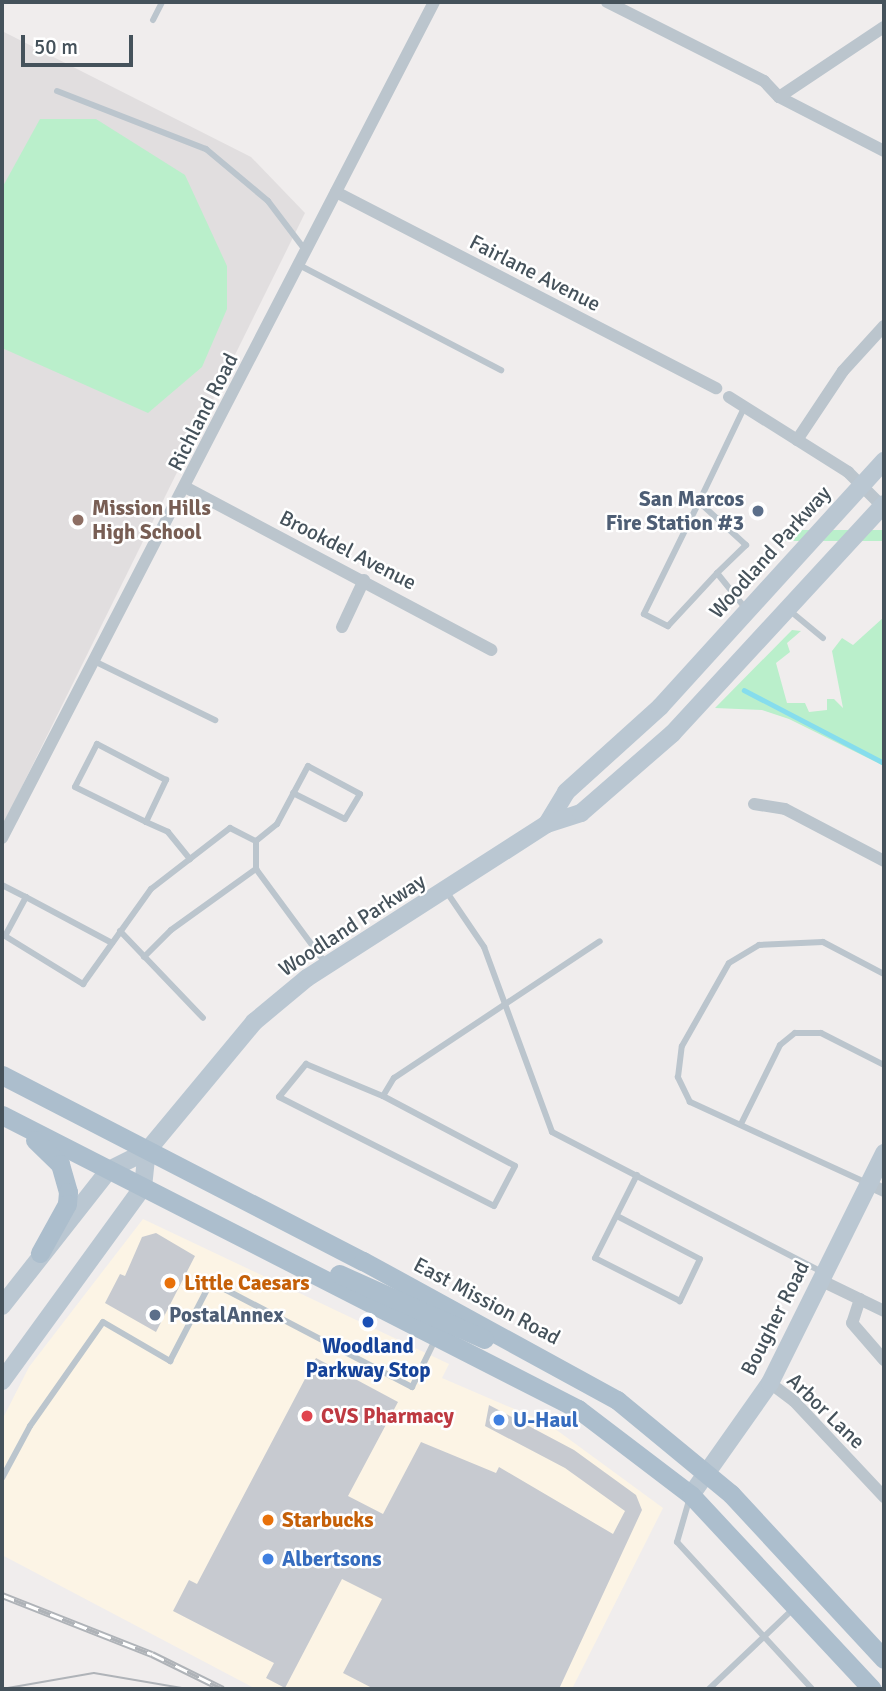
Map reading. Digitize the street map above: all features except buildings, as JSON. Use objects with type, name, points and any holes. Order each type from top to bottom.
[{"type":"main road","name":"Woodland Parkway","points":[[547,824],[566,792],[660,707],[884,461]]},
{"type":"main road","name":"Woodland Parkway","points":[[2,1306],[40,1253],[109,1170],[147,1151],[254,1022],[327,965],[547,824],[581,813],[672,734],[883,505]]},
{"type":"main road","name":"East Mission Road","points":[[2,1075],[536,1353],[644,1419],[707,1472],[884,1659]]},
{"type":"main road","points":[[4,1116],[578,1409],[691,1495],[867,1687]]},
{"type":"main road","points":[[4,1116],[50,1152],[66,1177],[66,1205],[40,1253]]},
{"type":"main road","points":[[2,1381],[143,1187],[147,1151]]},
{"type":"main road","name":"Bougher Road","points":[[691,1495],[770,1383],[822,1276],[876,1188],[884,1153]]},
{"type":"main road","points":[[322,1279],[332,1271],[496,1345],[536,1353]]},
{"type":"street","name":"Richland Road","points":[[2,838],[435,2]]},
{"type":"street","points":[[607,2],[764,81],[779,97],[884,151]]},
{"type":"street","points":[[779,97],[884,27]]},
{"type":"street","name":"Fairlane Avenue","points":[[336,192],[716,388]]},
{"type":"street","points":[[797,440],[843,371],[884,326]]},
{"type":"street","points":[[729,397],[797,440],[861,485],[883,505]]},
{"type":"street","name":"Brookdel Avenue","points":[[185,487],[365,580],[491,650]]},
{"type":"street","points":[[342,627],[365,580]]},
{"type":"street","points":[[754,804],[785,809],[884,861]]},
{"type":"street","points":[[822,1276],[884,1311]]},
{"type":"street","points":[[860,1299],[852,1322],[884,1360]]},
{"type":"street","name":"Arbor Lane","points":[[770,1383],[794,1401],[884,1497]]},
{"type":"lane","points":[[153,20],[162,2]]},
{"type":"lane","points":[[57,91],[206,149],[268,201],[306,252]]},
{"type":"lane","points":[[299,265],[501,370]]},
{"type":"lane","points":[[699,502],[746,545],[668,626],[644,614],[745,407]]},
{"type":"lane","points":[[717,573],[748,611]]},
{"type":"lane","points":[[787,609],[823,638]]},
{"type":"lane","points":[[94,661],[215,720]]},
{"type":"lane","points":[[146,822],[166,780],[97,744],[75,788],[146,822],[167,832],[190,859]]},
{"type":"lane","points":[[256,841],[277,824],[293,793],[308,766],[360,794],[345,819],[293,793]]},
{"type":"lane","points":[[26,897],[5,936],[83,984],[151,889],[230,828],[256,841]]},
{"type":"lane","points":[[256,841],[256,869],[327,965]]},
{"type":"lane","points":[[144,957],[171,930],[256,869]]},
{"type":"lane","points":[[2,885],[112,943]]},
{"type":"lane","points":[[446,891],[484,947],[552,1132],[822,1276]]},
{"type":"lane","points":[[120,931],[203,1018]]},
{"type":"lane","points":[[876,1188],[690,1102],[678,1077],[682,1046],[729,963],[759,945],[796,939],[823,942],[884,974]]},
{"type":"lane","points":[[383,1096],[394,1079],[600,941]]},
{"type":"lane","points":[[741,1124],[780,1045],[795,1033],[821,1033],[884,1065]]},
{"type":"lane","points":[[306,1064],[383,1096],[515,1166],[494,1206],[279,1097],[306,1064]]},
{"type":"lane","points":[[617,1216],[700,1259],[680,1301],[595,1258],[637,1175]]},
{"type":"lane","points":[[2,1478],[30,1426],[103,1322],[170,1361],[211,1282],[412,1387],[437,1336]]},
{"type":"lane","points":[[691,1495],[677,1542],[812,1689]]},
{"type":"lane","points":[[709,1689],[795,1606]]},
{"type":"shaded area","name":"Mission Hills High School","points":[[2,31],[251,157],[305,213],[2,827]]},
{"type":"shaded area","points":[[143,1219],[449,1364],[442,1378],[547,1423],[663,1508],[572,1689],[256,1689],[2,1555],[2,1420],[29,1367]]},
{"type":"green space","points":[[40,119],[96,119],[185,175],[227,266],[227,309],[202,367],[148,413],[2,348],[2,188]]},
{"type":"green space","points":[[784,530],[884,530],[884,541],[784,541]]},
{"type":"green space","points":[[884,617],[884,766],[789,719],[762,710],[715,708],[792,630],[801,631],[787,643],[790,652],[776,663],[787,703],[805,703],[809,712],[827,710],[827,699],[834,699],[843,708],[832,651],[842,638],[853,645]]},
{"type":"waterway","points":[[744,690],[884,763]]},
{"type":"tram line","points":[[2,1689],[94,1673],[188,1689]]},
{"type":"railway","points":[[2,1595],[152,1654],[223,1689]]},
{"type":"place","name":"San Marcos Fire Station #3","points":[[758,511]]},
{"type":"place","name":"Mission Hills High School","points":[[78,520]]},
{"type":"place","name":"Little Caesars","points":[[170,1283]]},
{"type":"place","name":"PostalAnnex","points":[[155,1315]]},
{"type":"place","name":"Woodland Parkway Stop","points":[[368,1322]]},
{"type":"place","name":"CVS Pharmacy","points":[[307,1416]]},
{"type":"place","name":"U-Haul","points":[[499,1420]]},
{"type":"place","name":"Starbucks","points":[[268,1520]]},
{"type":"place","name":"Albertsons","points":[[268,1559]]}]
